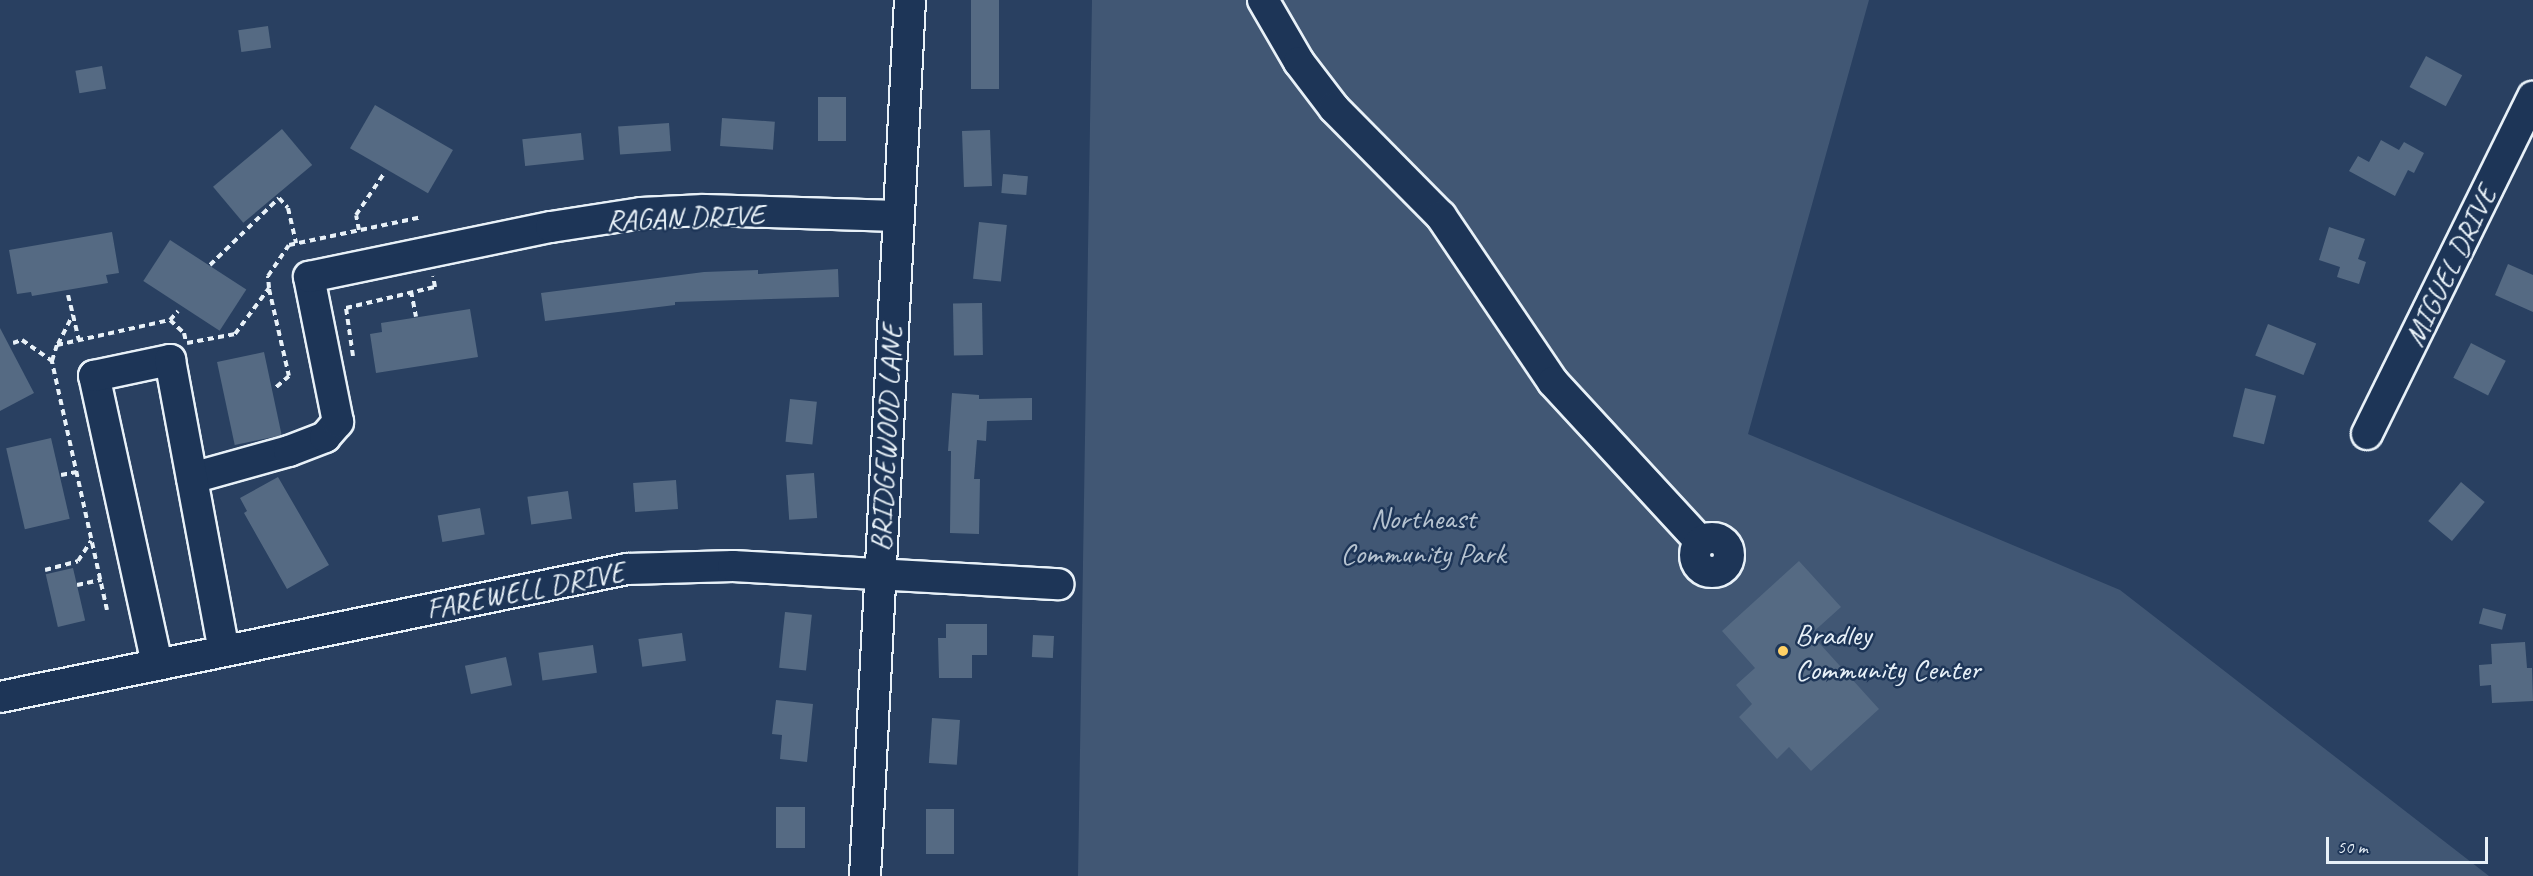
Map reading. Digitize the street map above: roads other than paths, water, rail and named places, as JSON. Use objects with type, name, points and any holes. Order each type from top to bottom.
[{"type":"street","name":"BRIDGEWOOD LANE","points":[[865,876],[910,0]]},
{"type":"street","points":[[1263,0],[1299,62],[1334,108],[1442,216],[1553,382],[1699,540]]},
{"type":"street","name":"MIGUEL DRIVE","points":[[2367,434],[2533,97]]},
{"type":"street","name":"RAGAN DRIVE","points":[[192,478],[289,451],[325,437],[338,422],[309,277],[641,213],[704,210],[898,216]]},
{"type":"street","points":[[157,664],[94,376],[170,360],[224,651]]},
{"type":"street","name":"FAREWELL DRIVE","points":[[0,697],[627,569],[733,566],[1059,584]]},
{"type":"place","name":"Bradley Community Center","points":[[1783,651]]},
{"type":"park label","name":"Northeast Community Park","points":[[1423,535]]}]
